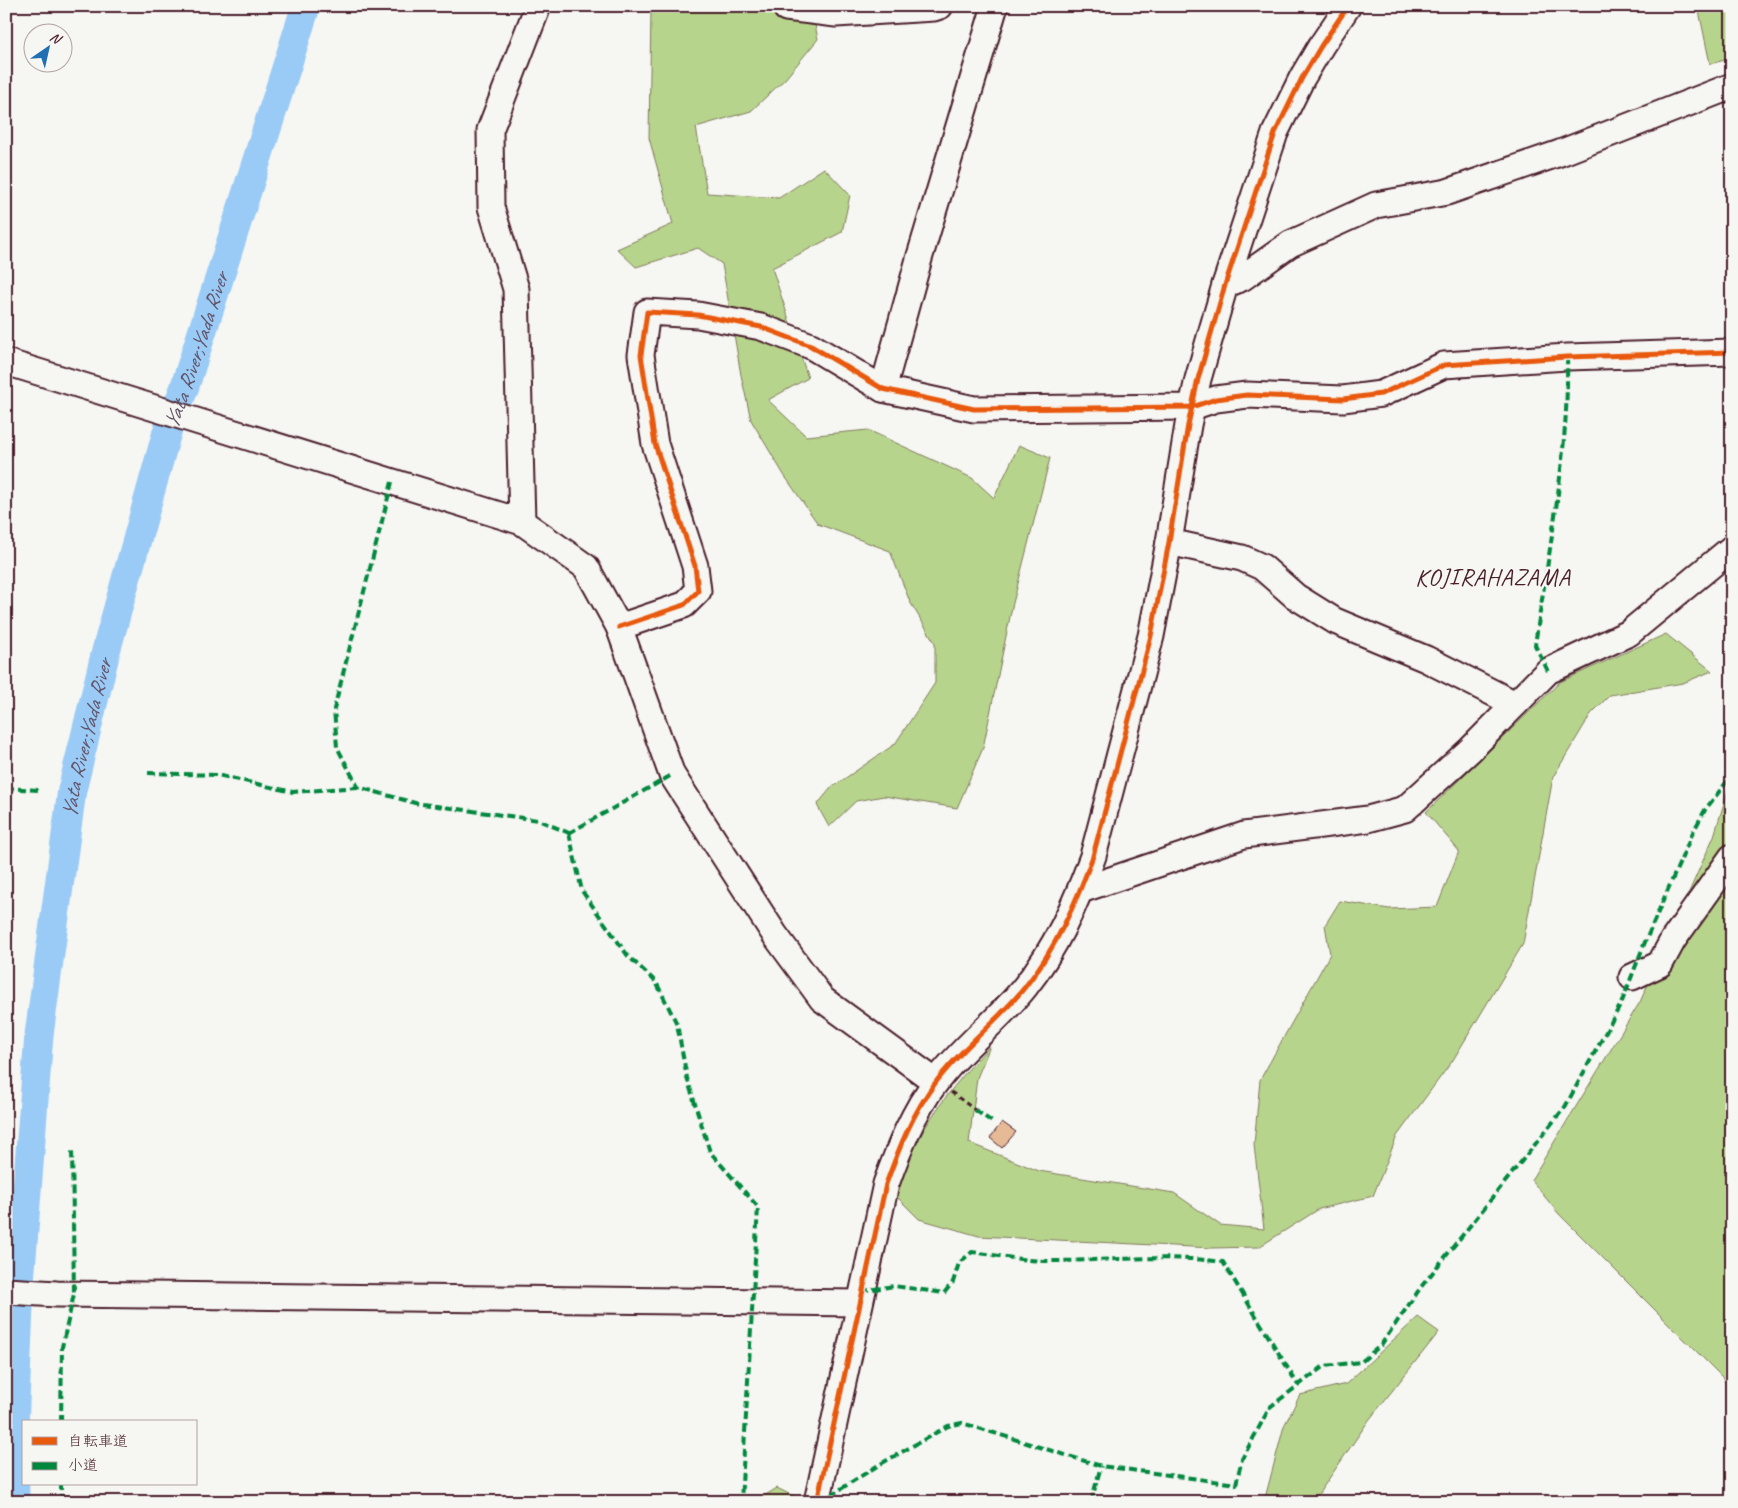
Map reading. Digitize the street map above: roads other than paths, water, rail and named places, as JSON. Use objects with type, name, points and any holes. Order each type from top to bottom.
[{"type":"street","points":[[522,522],[516,289],[491,207],[490,130],[538,6]]},
{"type":"street","points":[[785,6],[786,8],[836,14],[934,8],[940,6]]},
{"type":"street","points":[[883,390],[919,259],[995,6]]},
{"type":"street","points":[[817,1502],[886,1184],[904,1138],[936,1082],[1025,986],[1067,922],[1093,856],[1150,636],[1169,542],[1192,407],[1198,379],[1225,285],[1275,133],[1339,9]]},
{"type":"street","points":[[1225,285],[1242,278],[1290,244],[1376,206],[1447,192],[1560,153],[1732,86]]},
{"type":"street","points":[[619,627],[684,605],[698,591],[695,566],[655,444],[641,355],[647,312],[698,315],[761,327],[811,346],[883,390],[974,410],[1192,407],[1216,399],[1247,395],[1343,399],[1381,394],[1444,365],[1567,357],[1732,352]]},
{"type":"street","points":[[6,362],[522,522],[586,567],[619,627],[672,775],[775,934],[822,999],[936,1082]]},
{"type":"street","points":[[1169,542],[1242,558],[1262,567],[1295,596],[1335,621],[1426,659],[1515,704]]},
{"type":"street","points":[[1081,890],[1244,835],[1368,819],[1405,809],[1470,750],[1548,671],[1629,633],[1732,548]]},
{"type":"street","points":[[1632,976],[1660,964],[1673,940],[1732,857]]},
{"type":"street","points":[[6,1291],[57,1294],[859,1303]]},
{"type":"waterway","name":"Yata River;Yada River","points":[[15,1502],[14,1428],[20,1282],[39,1035],[72,790],[106,651],[167,432],[184,389],[306,6]]},
{"type":"district","name":"KOJIRAHAZAMA","points":[[1493,577]]}]
